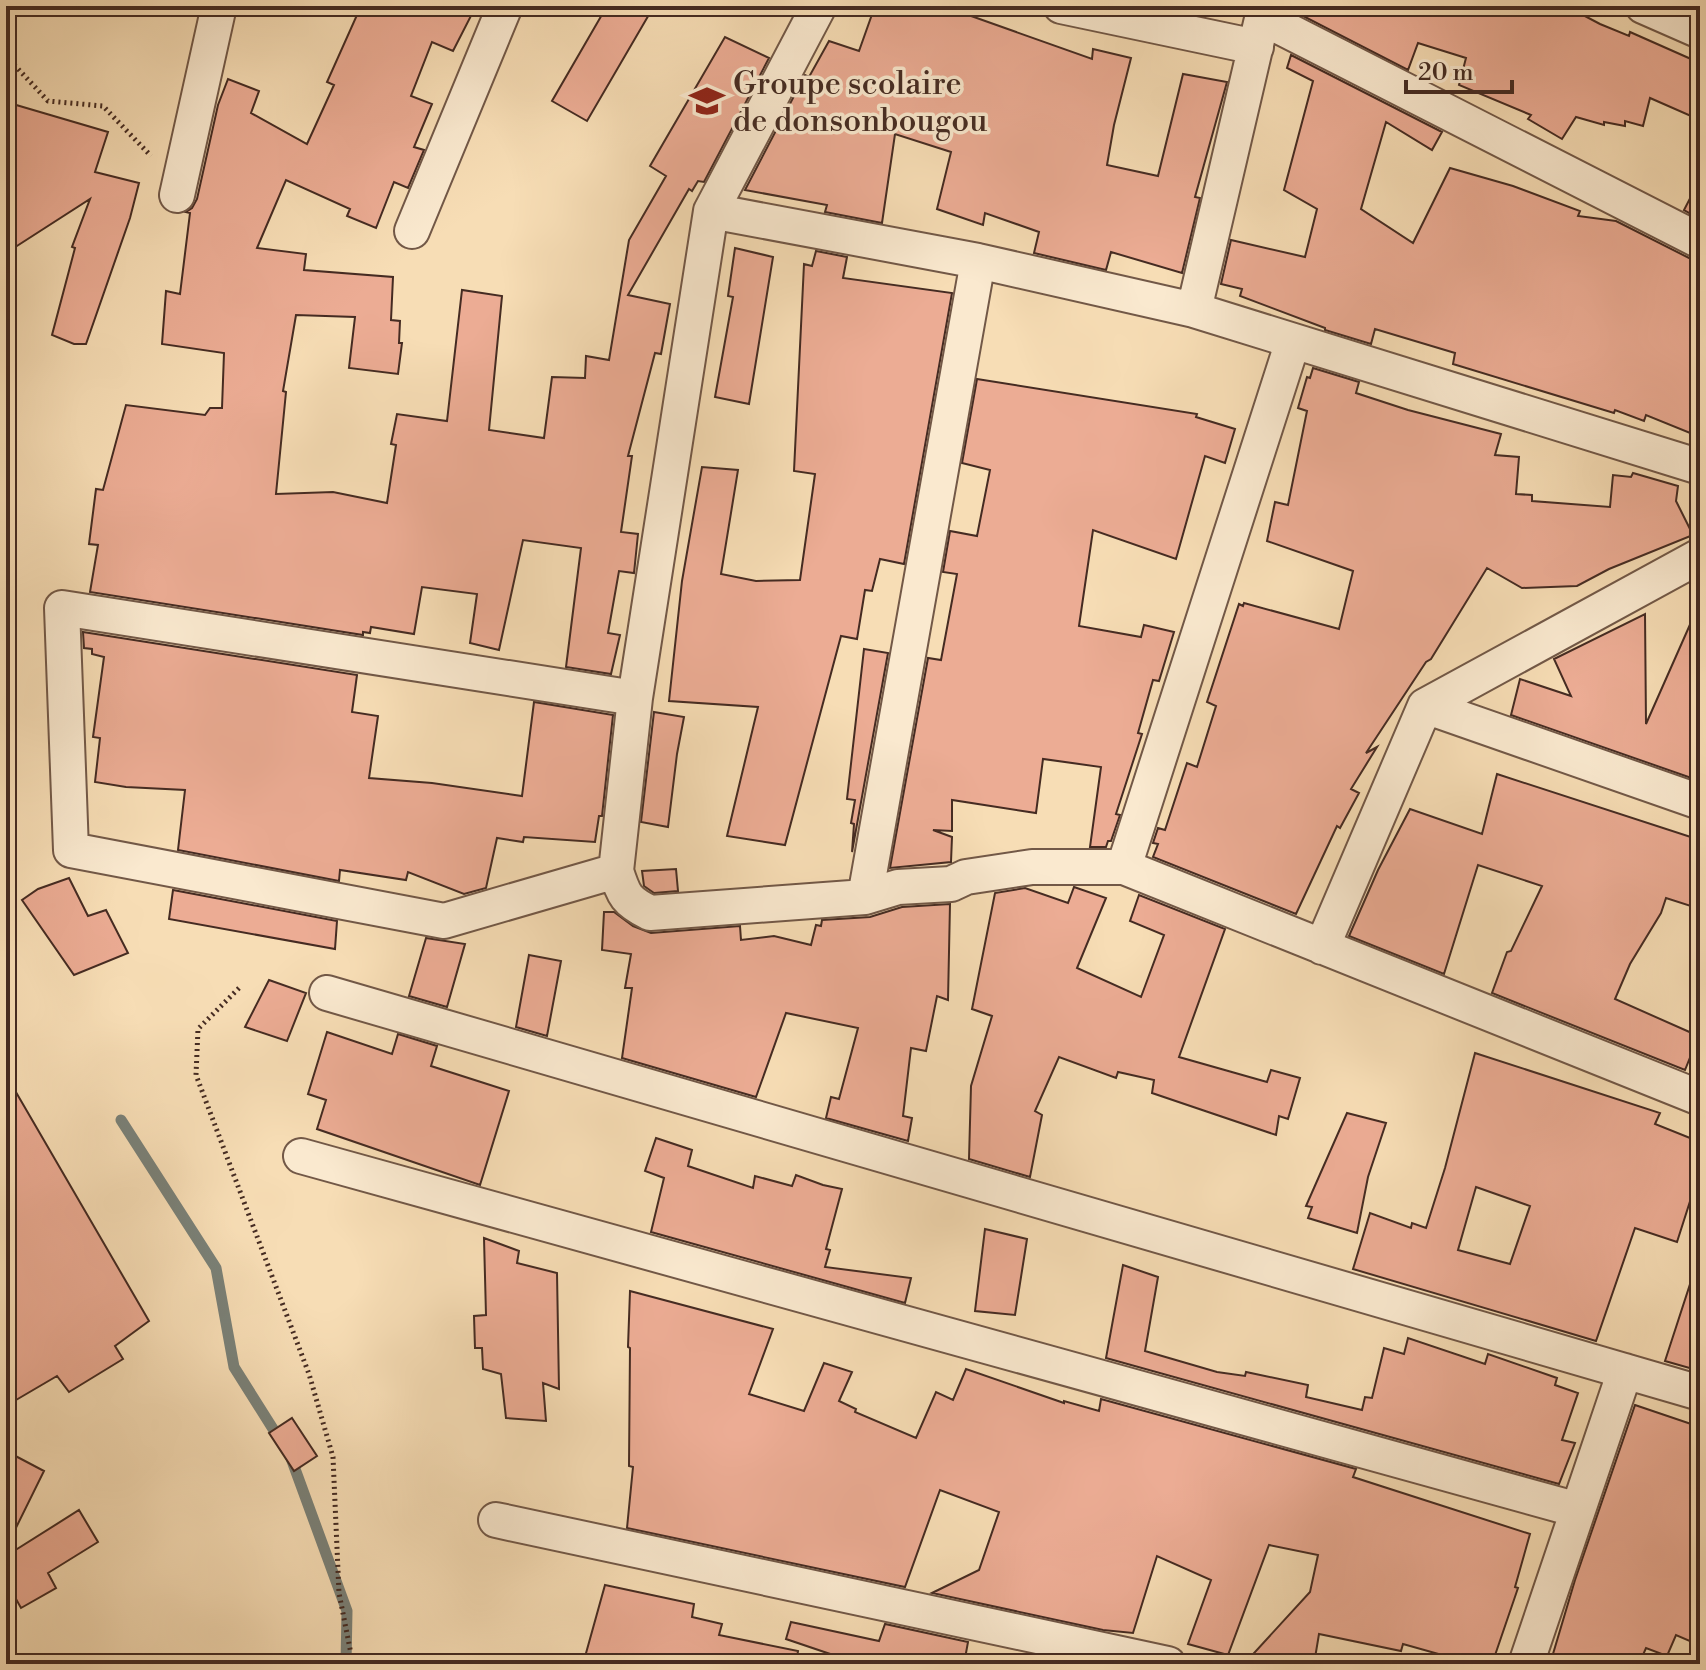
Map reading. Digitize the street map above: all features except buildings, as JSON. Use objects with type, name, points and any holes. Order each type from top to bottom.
[{"type":"street","points":[[179,185],[219,6]]},
{"type":"street","points":[[412,231],[505,6]]},
{"type":"street","points":[[1061,6],[1261,24],[1700,241]]},
{"type":"street","points":[[1643,6],[1700,31]]},
{"type":"street","points":[[809,11],[711,211],[635,698],[616,871],[624,896],[632,905],[650,913],[865,897],[898,887],[951,884],[966,877],[1032,867],[1124,867],[1700,1098]]},
{"type":"street","points":[[1194,310],[1261,24]]},
{"type":"street","points":[[711,211],[978,261],[1194,310],[1700,467]]},
{"type":"street","points":[[865,897],[978,261]]},
{"type":"street","points":[[1124,867],[1293,341]]},
{"type":"street","points":[[1322,947],[1425,706],[1700,556]]},
{"type":"street","points":[[616,871],[444,921],[71,850],[62,608],[635,698]]},
{"type":"street","points":[[1425,706],[1700,802]]},
{"type":"street","points":[[327,993],[1700,1393]]},
{"type":"street","points":[[301,1156],[1578,1510]]},
{"type":"street","points":[[1526,1664],[1625,1371]]},
{"type":"street","points":[[496,1520],[1168,1664]]},
{"type":"path","points":[[6,56],[48,101],[103,106],[179,185]]},
{"type":"path","points":[[239,988],[198,1029],[196,1075],[309,1374],[333,1457],[339,1593],[353,1664]]},
{"type":"waterway","points":[[121,1120],[216,1268],[234,1367],[280,1440]]},
{"type":"waterway","points":[[291,1458],[347,1611],[346,1664]]},
{"type":"place","name":"Groupe scolaire de donsonbougou","points":[[707,101]]}]
